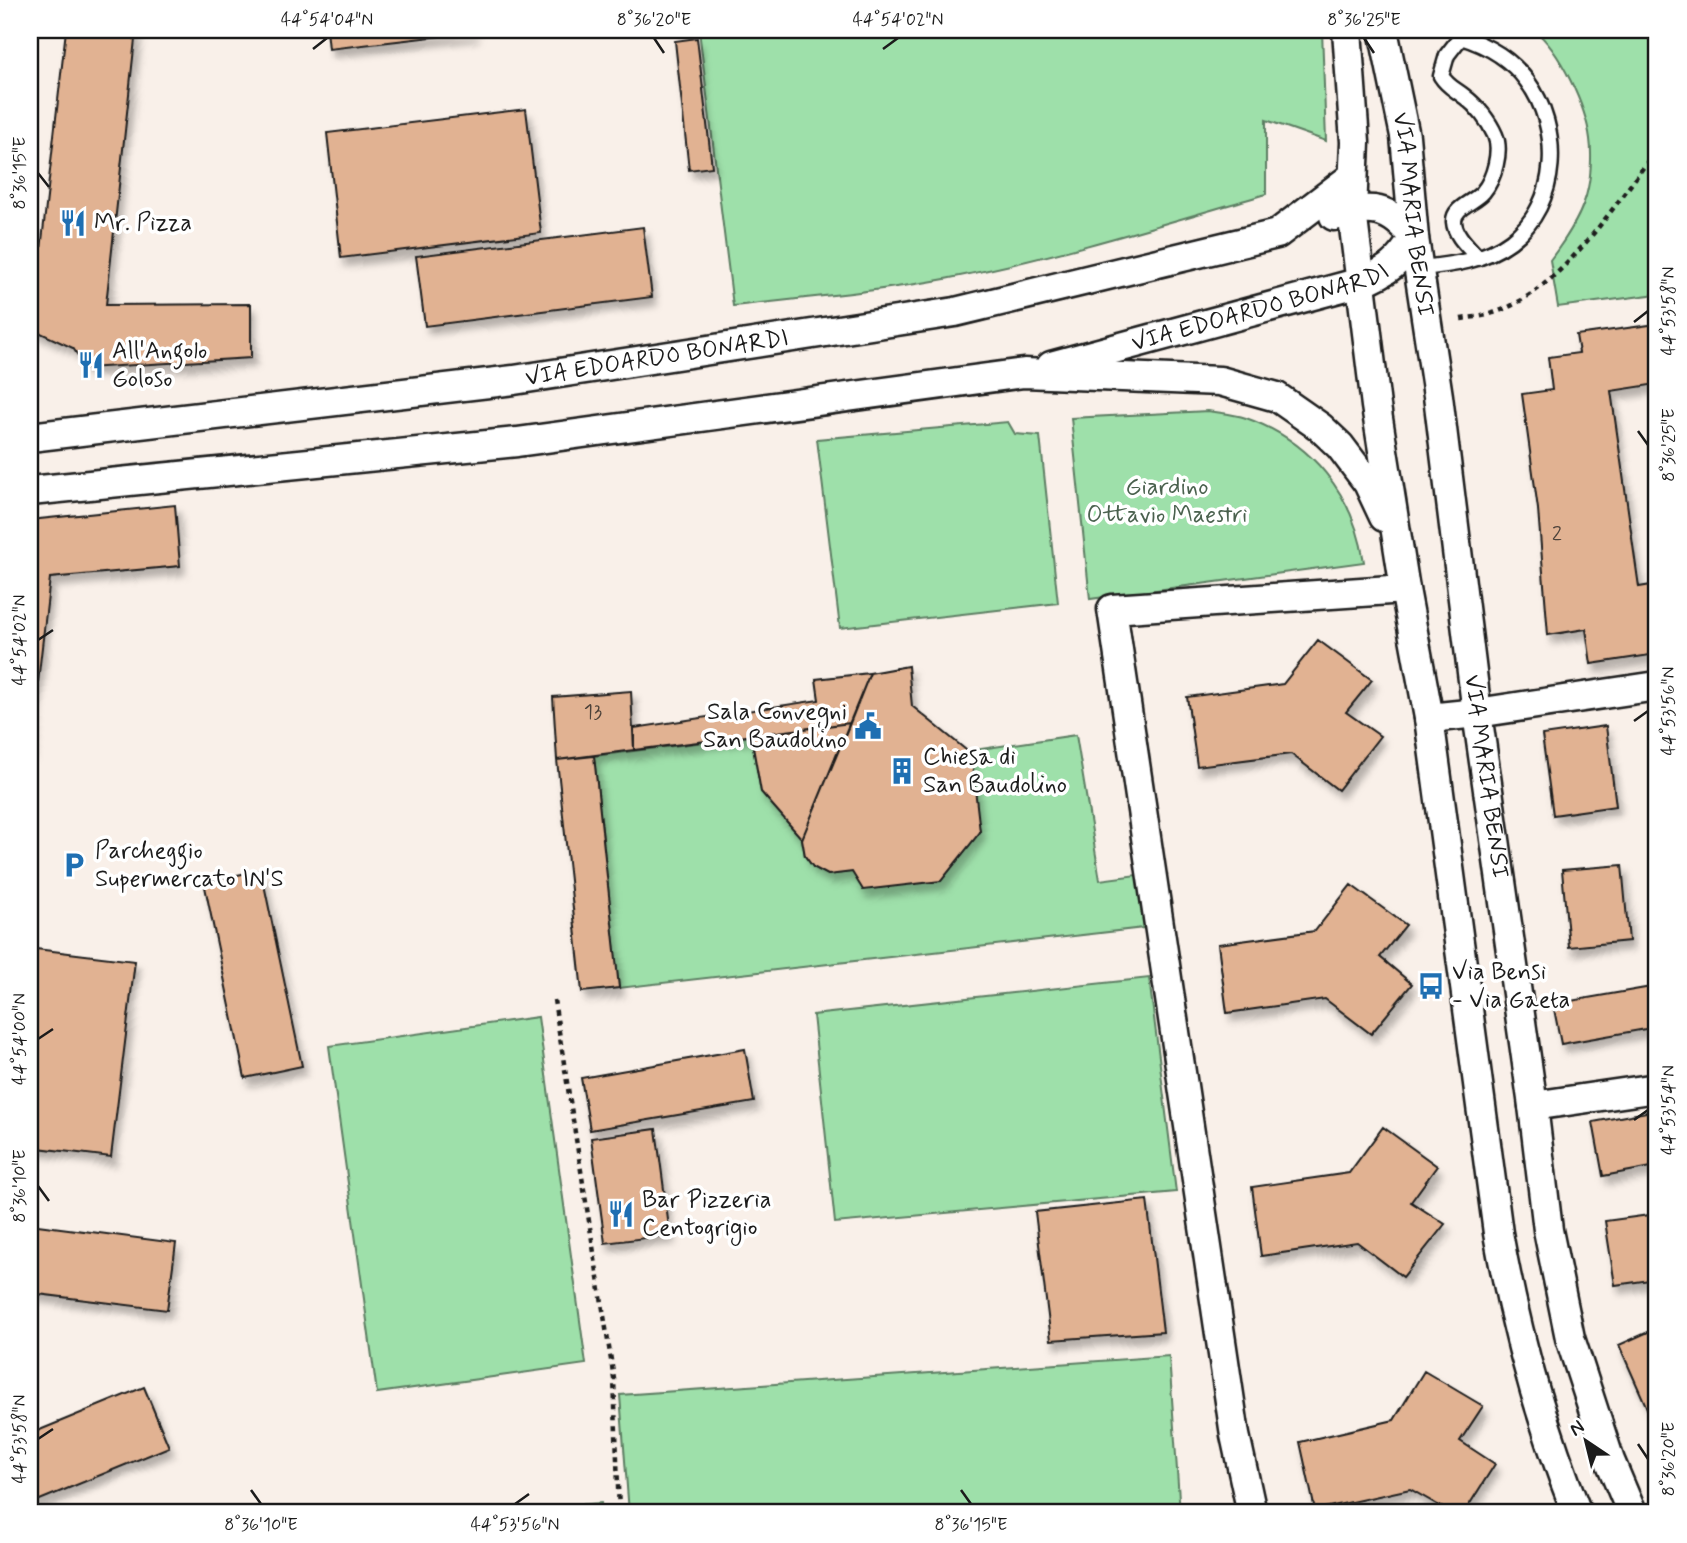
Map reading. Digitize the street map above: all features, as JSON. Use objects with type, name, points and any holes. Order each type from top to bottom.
[{"type":"street","name":"VIA MARIA BENSI","points":[[1348,30],[1355,142],[1352,211],[1376,406],[1429,718],[1503,1264],[1537,1395],[1577,1513]]},
{"type":"street","name":"VIA MARIA BENSI","points":[[1382,30],[1405,136],[1414,238],[1548,1230],[1570,1338],[1610,1461],[1632,1513]]},
{"type":"street","name":"VIA EDOARDO BONARDI","points":[[1277,234],[1352,177]]},
{"type":"street","name":"VIA EDOARDO BONARDI","points":[[30,437],[513,380],[955,312],[1277,234],[1366,208],[1381,211],[1405,226],[1414,238],[1396,262],[1382,274],[1361,282],[1024,373],[516,442],[30,491]]},
{"type":"street","name":"VIA EDOARDO BONARDI","points":[[1024,373],[1220,381],[1277,397],[1320,426],[1349,456],[1368,483],[1385,520],[1405,589]]},
{"type":"street","points":[[1252,1513],[1236,1435],[1112,609],[1405,589]]},
{"type":"street","points":[[1429,718],[1657,686]]},
{"type":"street","points":[[1533,1106],[1657,1088]]},
{"type":"lane","points":[[1420,268],[1452,265],[1478,258],[1511,240],[1532,219],[1551,168],[1552,145],[1543,112],[1527,81],[1504,58],[1461,33],[1447,55],[1441,76],[1448,88],[1464,96],[1478,109],[1497,138],[1498,159],[1483,192],[1458,211],[1454,220],[1455,228],[1478,258]]},
{"type":"path","points":[[1461,319],[1493,313],[1548,282],[1569,262],[1657,149]]},
{"type":"path","points":[[554,1000],[614,1379],[619,1513]]},
{"type":"green space","points":[[699,30],[1322,30],[1326,141],[1266,120],[1266,194],[1107,240],[945,279],[733,306]]},
{"type":"green space","points":[[1534,30],[1657,30],[1657,294],[1558,307],[1550,260],[1573,226],[1586,198],[1591,145],[1588,126],[1570,80],[1553,51]]},
{"type":"green space","name":"Giardino Ottavio Maestri","points":[[1208,411],[1241,417],[1269,428],[1309,456],[1326,473],[1350,514],[1359,537],[1364,562],[1090,599],[1071,418]]},
{"type":"green space","name":"Giardino Ottavio Maestri","points":[[1008,422],[1015,434],[1040,436],[1058,603],[840,628],[817,439]]},
{"type":"green space","points":[[1076,735],[1100,880],[1144,874],[1152,927],[619,988],[594,756],[751,736],[761,792],[802,839],[805,856],[813,867],[828,875],[852,872],[941,881],[980,832],[967,751]]},
{"type":"green space","points":[[1149,978],[1176,1192],[835,1223],[813,1015]]},
{"type":"green space","points":[[538,1017],[586,1364],[377,1393],[329,1046]]},
{"type":"green space","points":[[1169,1356],[1180,1513],[629,1513],[620,1395]]},
{"type":"green space","points":[[601,1503],[602,1513],[479,1513]]},
{"type":"building","points":[[66,30],[136,30],[106,305],[251,304],[251,358],[86,368],[73,348],[32,329]]},
{"type":"building","points":[[327,30],[474,30],[474,32],[329,49]]},
{"type":"building","points":[[697,38],[712,167],[689,170],[675,41]]},
{"type":"building","points":[[526,109],[541,233],[341,258],[327,133]]},
{"type":"building","points":[[643,227],[652,297],[425,326],[416,256]]},
{"type":"building","points":[[1657,324],[1657,384],[1611,391],[1639,587],[1657,584],[1657,654],[1591,664],[1586,629],[1548,635],[1538,509],[1522,394],[1552,390],[1548,357],[1579,353],[1576,335]]},
{"type":"building","points":[[175,505],[180,566],[50,578],[30,751],[30,520]]},
{"type":"building","points":[[1318,640],[1372,680],[1346,712],[1380,736],[1338,790],[1291,754],[1197,766],[1187,697],[1283,684]]},
{"type":"building","name":"Chiesa di San Baudolino","points":[[908,666],[912,706],[971,754],[980,832],[941,881],[863,890],[852,872],[828,875],[813,867],[805,856],[802,839],[870,673]]},
{"type":"building","points":[[870,673],[850,723],[634,750],[634,728],[819,700],[816,679]]},
{"type":"building","points":[[631,691],[634,750],[557,760],[553,697]]},
{"type":"building","points":[[850,723],[802,839],[761,792],[751,736]]},
{"type":"building","points":[[1606,726],[1616,806],[1553,815],[1542,735]]},
{"type":"building","points":[[594,756],[619,988],[582,992],[557,760]]},
{"type":"building","points":[[1622,865],[1629,941],[1569,947],[1562,870]]},
{"type":"building","points":[[261,870],[302,1066],[245,1078],[204,882]]},
{"type":"building","points":[[1351,885],[1406,925],[1380,957],[1412,984],[1371,1034],[1325,999],[1227,1013],[1218,944],[1315,931]]},
{"type":"building","points":[[36,949],[135,961],[111,1157],[30,1147],[30,999]]},
{"type":"building","points":[[1657,986],[1657,1027],[1561,1044],[1553,1004]]},
{"type":"building","points":[[745,1049],[754,1102],[590,1130],[581,1078]]},
{"type":"building","points":[[1657,1110],[1657,1166],[1603,1176],[1593,1122]]},
{"type":"building","points":[[1383,1127],[1437,1166],[1411,1202],[1445,1224],[1403,1277],[1357,1242],[1261,1256],[1252,1187],[1349,1173]]},
{"type":"building","points":[[656,1129],[670,1235],[605,1243],[591,1138]]},
{"type":"building","points":[[1147,1200],[1163,1332],[1051,1340],[1035,1212]]},
{"type":"building","points":[[1657,1214],[1657,1279],[1615,1285],[1605,1221]]},
{"type":"building","points":[[30,1224],[176,1243],[167,1310],[30,1293]]},
{"type":"building","points":[[1657,1328],[1657,1422],[1654,1424],[1619,1345]]},
{"type":"building","points":[[1424,1371],[1483,1406],[1460,1441],[1495,1464],[1464,1513],[1452,1513],[1410,1489],[1315,1510],[1300,1442],[1394,1420]]},
{"type":"building","points":[[144,1387],[169,1447],[30,1504],[30,1434]]},
{"type":"place","name":"Mr. Pizza","points":[[73,223]]},
{"type":"place","name":"All'Angolo Goloso","points":[[91,365]]},
{"type":"place","name":"Sala Convegni San Baudolino","points":[[868,726]]},
{"type":"place","name":"Chiesa di San Baudolino","points":[[902,771]]},
{"type":"place","name":"Parcheggio Supermercato IN'S","points":[[74,865]]},
{"type":"place","name":"Via Bensi - Via Gaeta","points":[[1431,986]]},
{"type":"place","name":"Bar Pizzeria Centogrigio","points":[[621,1214]]}]
